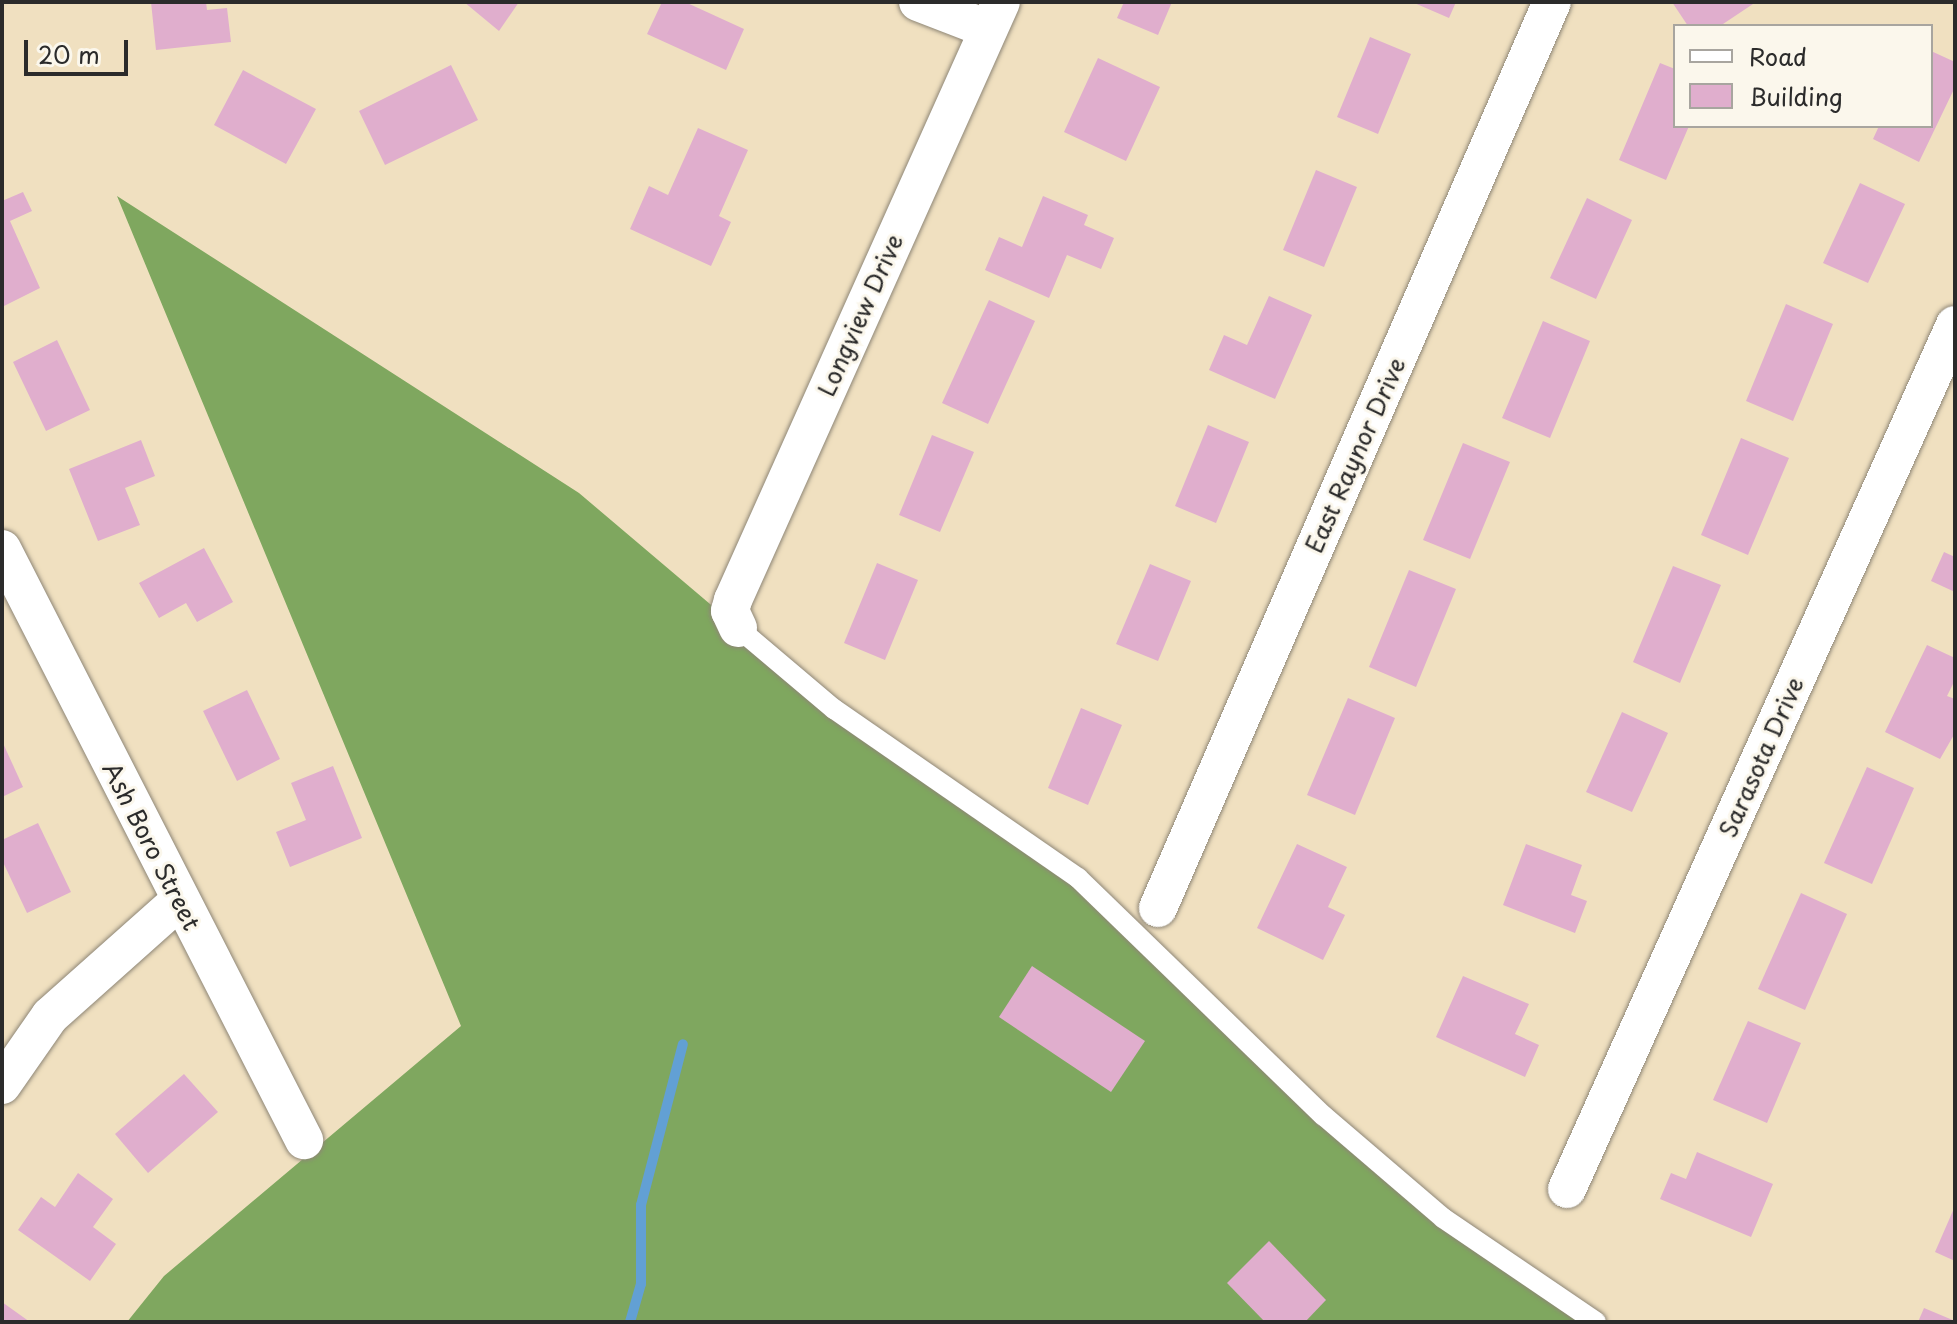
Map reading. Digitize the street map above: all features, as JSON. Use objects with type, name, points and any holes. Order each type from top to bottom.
[{"type":"street","points":[[918,2],[994,15]]},
{"type":"street","name":"East Raynor Drive","points":[[1158,908],[1552,2]]},
{"type":"street","name":"Longview Drive","points":[[738,628],[730,611],[733,600],[994,15]]},
{"type":"street","name":"Sarasota Drive","points":[[1567,1189],[1955,325]]},
{"type":"street","name":"Ash Boro Street","points":[[2,549],[179,901],[304,1140]]},
{"type":"street","points":[[2,1085],[50,1016],[179,901]]},
{"type":"lane","points":[[738,628],[834,709],[1078,878],[1324,1116],[1443,1218],[1596,1322]]},
{"type":"green space","points":[[117,196],[579,493],[834,709],[1078,878],[1315,1109],[1596,1322],[127,1322],[164,1276],[461,1026]]},
{"type":"building","points":[[151,2],[206,2],[207,10],[227,8],[231,42],[156,50]]},
{"type":"building","points":[[464,2],[519,2],[499,31]]},
{"type":"building","points":[[662,2],[685,2],[744,29],[726,70],[647,34]]},
{"type":"building","points":[[1124,2],[1172,2],[1158,35],[1117,18]]},
{"type":"building","points":[[1412,2],[1456,2],[1449,18]]},
{"type":"building","points":[[1672,2],[1756,2],[1723,24],[1687,24]]},
{"type":"building","points":[[1370,37],[1411,54],[1378,134],[1337,117]]},
{"type":"building","points":[[1933,52],[1955,62],[1955,87],[1919,162],[1873,139],[1878,128],[1933,128]]},
{"type":"building","points":[[1098,58],[1160,87],[1126,161],[1064,132]]},
{"type":"building","points":[[1660,63],[1673,68],[1673,128],[1688,128],[1666,180],[1619,160]]},
{"type":"building","points":[[451,65],[478,120],[385,165],[359,111]]},
{"type":"building","points":[[243,70],[316,109],[286,164],[214,125]]},
{"type":"building","points":[[698,128],[748,150],[719,216],[731,222],[711,266],[630,229],[649,186],[668,195]]},
{"type":"building","points":[[1316,170],[1357,187],[1324,267],[1283,250]]},
{"type":"building","points":[[1860,183],[1905,204],[1868,283],[1823,263]]},
{"type":"building","points":[[23,192],[32,211],[10,221],[40,288],[2,307],[2,201]]},
{"type":"building","points":[[1043,196],[1088,215],[1084,225],[1114,238],[1101,269],[1067,255],[1049,298],[985,270],[999,237],[1022,247]]},
{"type":"building","points":[[1587,198],[1632,220],[1596,299],[1550,278]]},
{"type":"building","points":[[1269,296],[1312,315],[1275,399],[1209,370],[1224,335],[1247,345]]},
{"type":"building","points":[[989,300],[1035,321],[988,424],[942,403]]},
{"type":"building","points":[[1786,304],[1833,324],[1793,421],[1746,401]]},
{"type":"building","points":[[1543,321],[1590,341],[1550,438],[1502,418]]},
{"type":"building","points":[[57,340],[90,410],[46,431],[13,362]]},
{"type":"building","points":[[1208,425],[1249,442],[1216,523],[1175,506]]},
{"type":"building","points":[[932,435],[974,452],[940,532],[899,515]]},
{"type":"building","points":[[1741,438],[1789,458],[1748,555],[1701,535]]},
{"type":"building","points":[[141,440],[155,476],[125,488],[140,525],[98,541],[69,469]]},
{"type":"building","points":[[1463,443],[1510,462],[1470,559],[1423,540]]},
{"type":"building","points":[[204,548],[233,602],[197,622],[186,603],[159,618],[139,583]]},
{"type":"building","points":[[1944,552],[1955,557],[1955,592],[1931,581]]},
{"type":"building","points":[[877,563],[918,580],[885,660],[844,643]]},
{"type":"building","points":[[1150,564],[1191,581],[1158,661],[1116,644]]},
{"type":"building","points":[[1673,566],[1721,585],[1680,683],[1633,662]]},
{"type":"building","points":[[1409,570],[1456,589],[1416,687],[1369,667]]},
{"type":"building","points":[[1927,645],[1955,658],[1955,680],[1947,696],[1955,699],[1955,733],[1940,759],[1885,732]]},
{"type":"building","points":[[247,690],[280,759],[237,781],[203,711]]},
{"type":"building","points":[[1348,698],[1395,718],[1355,815],[1307,795]]},
{"type":"building","points":[[1081,708],[1122,725],[1088,805],[1048,788]]},
{"type":"building","points":[[1622,712],[1668,733],[1632,812],[1586,792]]},
{"type":"building","points":[[2,741],[23,787],[2,797]]},
{"type":"building","points":[[333,766],[362,838],[290,867],[276,832],[306,820],[291,783]]},
{"type":"building","points":[[1867,767],[1914,788],[1872,884],[1824,863]]},
{"type":"building","points":[[38,823],[71,892],[27,913],[2,860],[2,840]]},
{"type":"building","points":[[1297,844],[1347,867],[1328,907],[1345,915],[1323,960],[1257,928]]},
{"type":"building","points":[[1526,844],[1582,865],[1571,895],[1587,901],[1575,933],[1503,905]]},
{"type":"building","points":[[1801,893],[1847,914],[1805,1010],[1758,989]]},
{"type":"building","points":[[1032,966],[1145,1041],[1111,1092],[999,1017]]},
{"type":"building","points":[[1463,976],[1529,1004],[1515,1034],[1539,1045],[1525,1077],[1436,1037]]},
{"type":"building","points":[[1748,1021],[1801,1043],[1767,1123],[1713,1100]]},
{"type":"building","points":[[184,1074],[218,1112],[148,1173],[115,1134]]},
{"type":"building","points":[[1697,1152],[1773,1184],[1751,1237],[1660,1199],[1671,1173],[1686,1179]]},
{"type":"building","points":[[78,1173],[113,1199],[93,1227],[116,1244],[90,1281],[18,1230],[41,1197],[55,1207]]},
{"type":"building","points":[[1955,1206],[1955,1261],[1935,1252]]},
{"type":"building","points":[[1269,1241],[1326,1300],[1305,1322],[1265,1322],[1227,1283]]},
{"type":"building","points":[[2,1302],[30,1322],[2,1322]]},
{"type":"building","points":[[1924,1308],[1955,1321],[1955,1322],[1918,1322]]},
{"type":"waterway","points":[[630,1322],[641,1284],[641,1205],[683,1044]]}]
